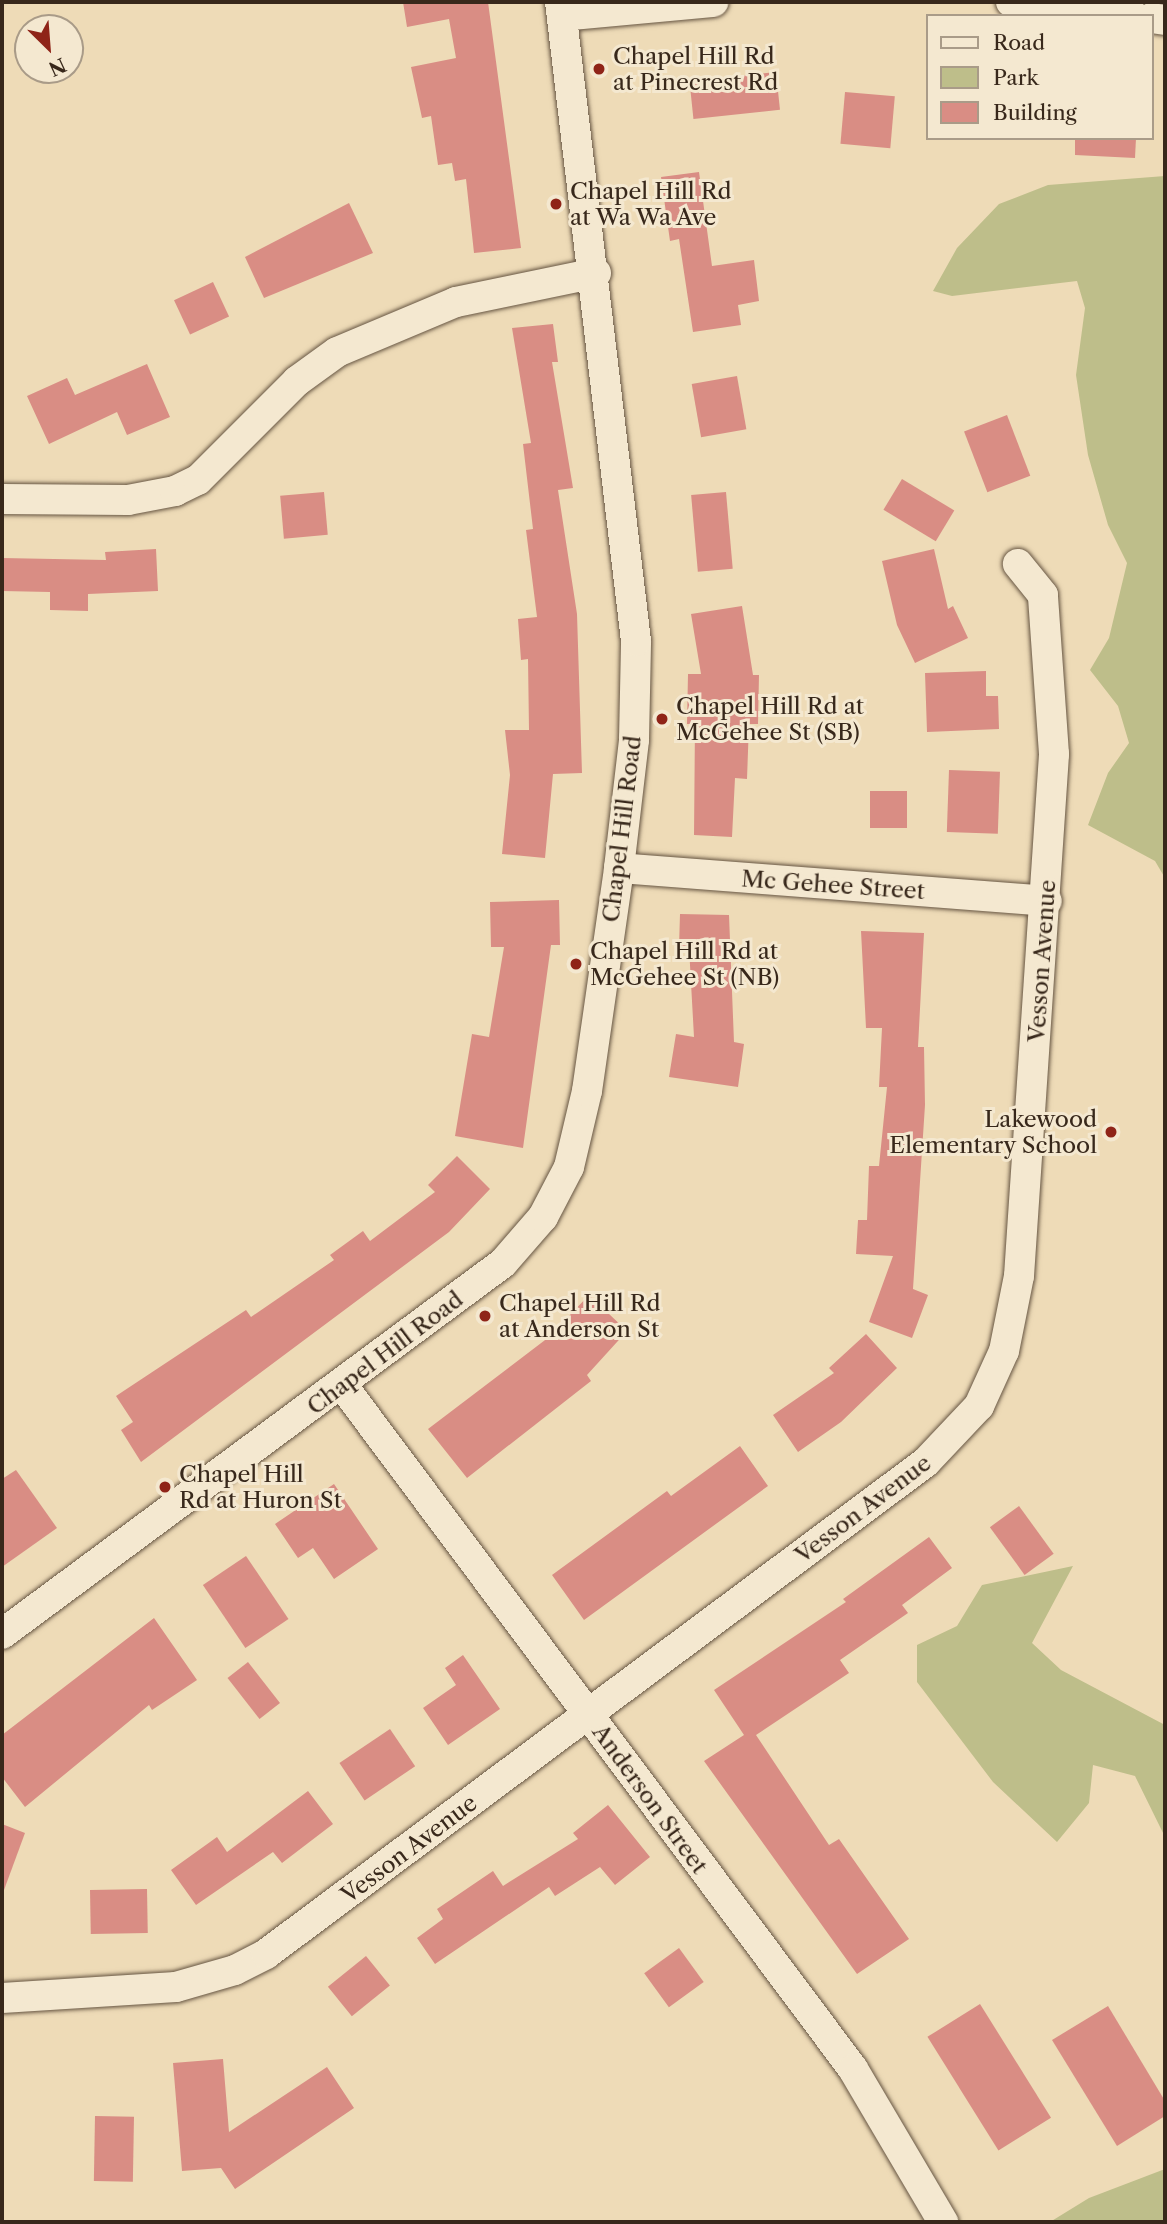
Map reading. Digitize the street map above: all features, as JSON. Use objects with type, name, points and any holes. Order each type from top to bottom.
[{"type":"street","points":[[561,9],[713,2]]},
{"type":"street","points":[[1010,2],[1116,14]]},
{"type":"street","name":"Chapel Hill Road","points":[[2,1634],[343,1386],[503,1263],[560,1188],[587,1091],[619,868],[634,740],[636,641],[596,273],[561,9]]},
{"type":"street","points":[[2,499],[128,500],[175,491],[198,480],[297,381],[337,352],[456,302],[596,273]]},
{"type":"street","name":"Vesson Avenue","points":[[2,1997],[176,1987],[235,1970],[290,1939],[926,1462],[979,1406],[1004,1351],[1019,1276],[1054,754],[1048,618],[1043,594],[1018,565]]},
{"type":"street","name":"Mc Gehee Street","points":[[619,868],[1046,901]]},
{"type":"street","name":"Anderson Street","points":[[343,1386],[853,2069],[943,2222]]},
{"type":"green space","points":[[1165,176],[1165,878],[1155,861],[1088,825],[1108,773],[1129,743],[1118,706],[1090,670],[1109,638],[1127,563],[1108,525],[1088,455],[1076,375],[1085,308],[1077,281],[952,296],[933,291],[957,248],[999,204],[1048,185]]},
{"type":"green space","points":[[1073,1566],[1032,1643],[1061,1670],[1165,1725],[1165,1837],[1135,1776],[1093,1765],[1089,1803],[1057,1842],[993,1782],[917,1682],[917,1645],[957,1626],[982,1585]]},
{"type":"green space","points":[[1165,2169],[1165,2222],[1050,2222],[1089,2198]]},
{"type":"building","points":[[403,2],[488,2],[521,248],[474,253],[466,179],[455,181],[452,163],[438,165],[431,116],[422,118],[411,67],[456,58],[449,19],[407,27]]},
{"type":"building","points":[[776,72],[780,110],[693,119],[689,81]]},
{"type":"building","points":[[845,92],[895,96],[890,148],[840,144]]},
{"type":"building","points":[[1075,140],[1136,140],[1135,158],[1075,155]]},
{"type":"building","points":[[699,172],[712,266],[754,260],[759,301],[738,305],[741,325],[693,332],[679,239],[670,241],[661,177]]},
{"type":"building","points":[[349,203],[373,253],[264,298],[245,257]]},
{"type":"building","points":[[213,282],[229,316],[190,335],[174,300]]},
{"type":"building","points":[[553,324],[558,362],[552,362],[573,488],[558,490],[577,614],[582,773],[553,774],[545,858],[502,854],[510,775],[505,730],[529,730],[528,659],[521,660],[518,619],[537,617],[526,530],[533,529],[523,444],[531,443],[512,328]]},
{"type":"building","points":[[147,364],[170,417],[127,435],[117,412],[49,444],[27,396],[67,378],[75,395]]},
{"type":"building","points":[[737,376],[746,429],[701,437],[692,384]]},
{"type":"building","points":[[1007,415],[1030,476],[987,492],[964,431]]},
{"type":"building","points":[[902,479],[954,510],[936,541],[883,510]]},
{"type":"building","points":[[324,492],[328,535],[284,539],[280,496]]},
{"type":"building","points":[[726,492],[733,569],[698,572],[691,495]]},
{"type":"building","points":[[156,549],[158,591],[88,594],[88,611],[50,610],[50,592],[2,591],[2,558],[106,560],[105,552]]},
{"type":"building","points":[[934,549],[948,609],[953,606],[968,638],[915,663],[897,625],[882,561]]},
{"type":"building","points":[[742,606],[753,675],[759,675],[758,724],[749,724],[747,779],[735,778],[732,837],[694,835],[695,724],[687,724],[688,674],[701,674],[691,614]]},
{"type":"building","points":[[986,671],[986,696],[998,696],[999,729],[927,732],[925,673]]},
{"type":"building","points":[[949,770],[1000,772],[998,834],[947,832]]},
{"type":"building","points":[[870,791],[907,791],[907,828],[870,828]]},
{"type":"building","points":[[559,900],[560,945],[551,945],[523,1148],[455,1136],[472,1034],[489,1037],[504,947],[491,947],[490,902]]},
{"type":"building","points":[[680,914],[729,915],[734,1042],[744,1044],[738,1087],[669,1077],[676,1034],[694,1037],[689,947],[679,947]]},
{"type":"building","points":[[861,931],[924,933],[918,1047],[924,1047],[925,1105],[913,1289],[928,1295],[912,1338],[869,1322],[893,1256],[856,1254],[858,1220],[867,1220],[869,1166],[879,1166],[887,1087],[879,1087],[882,1028],[866,1028]]},
{"type":"building","points":[[457,1156],[490,1189],[449,1232],[141,1462],[121,1430],[133,1422],[116,1396],[246,1310],[251,1317],[334,1260],[330,1255],[363,1231],[370,1241],[435,1192],[428,1185]]},
{"type":"building","points":[[589,1295],[627,1331],[587,1375],[591,1381],[467,1478],[428,1429],[549,1337]]},
{"type":"building","points":[[866,1334],[897,1368],[841,1422],[798,1452],[773,1415],[834,1373],[829,1368]]},
{"type":"building","points":[[740,1446],[768,1486],[584,1620],[552,1575],[667,1491],[671,1496]]},
{"type":"building","points":[[16,1470],[57,1528],[2,1567],[2,1479]]},
{"type":"building","points":[[334,1484],[378,1549],[334,1579],[313,1548],[298,1558],[275,1524]]},
{"type":"building","points":[[1019,1506],[1054,1554],[1025,1575],[990,1527]]},
{"type":"building","points":[[929,1537],[952,1568],[902,1605],[908,1613],[840,1660],[849,1673],[756,1735],[829,1845],[839,1839],[909,1939],[857,1974],[704,1761],[744,1735],[714,1690],[846,1602],[843,1599]]},
{"type":"building","points":[[246,1556],[288,1619],[245,1648],[203,1585]]},
{"type":"building","points":[[154,1618],[197,1680],[152,1710],[149,1705],[25,1807],[2,1777],[2,1735]]},
{"type":"building","points":[[463,1655],[500,1709],[448,1745],[423,1708],[456,1685],[445,1668]]},
{"type":"building","points":[[248,1662],[280,1703],[260,1719],[228,1678]]},
{"type":"building","points":[[390,1729],[415,1766],[365,1800],[339,1763]]},
{"type":"building","points":[[308,1791],[333,1824],[282,1863],[273,1852],[196,1905],[171,1870],[217,1837],[227,1852]]},
{"type":"building","points":[[608,1805],[650,1857],[615,1885],[600,1867],[555,1896],[549,1887],[435,1964],[417,1938],[443,1919],[437,1909],[493,1871],[503,1886],[578,1839],[573,1833]]},
{"type":"building","points":[[2,1824],[25,1833],[4,1890],[2,1889]]},
{"type":"building","points":[[147,1889],[148,1933],[91,1934],[90,1890]]},
{"type":"building","points":[[679,1948],[704,1982],[669,2007],[644,1973]]},
{"type":"building","points":[[366,1956],[390,1986],[352,2016],[328,1987]]},
{"type":"building","points":[[980,2004],[1051,2118],[998,2150],[927,2037]]},
{"type":"building","points":[[1108,2006],[1165,2101],[1165,2116],[1117,2146],[1052,2040]]},
{"type":"building","points":[[223,2059],[229,2132],[327,2067],[354,2108],[235,2189],[221,2168],[182,2171],[173,2063]]},
{"type":"building","points":[[95,2116],[134,2117],[133,2182],[94,2181]]},
{"type":"place","name":"Chapel Hill Rd at Pinecrest Rd","points":[[599,69]]},
{"type":"place","name":"Chapel Hill Rd at Wa Wa Ave","points":[[556,204]]},
{"type":"place","name":"Chapel Hill Rd at McGehee St (SB)","points":[[662,719]]},
{"type":"place","name":"Chapel Hill Rd at McGehee St (NB)","points":[[576,964]]},
{"type":"place","name":"Lakewood Elementary School","points":[[1111,1132]]},
{"type":"place","name":"Chapel Hill Rd at Anderson St","points":[[485,1316]]},
{"type":"place","name":"Chapel Hill Rd at Huron St","points":[[165,1487]]}]
